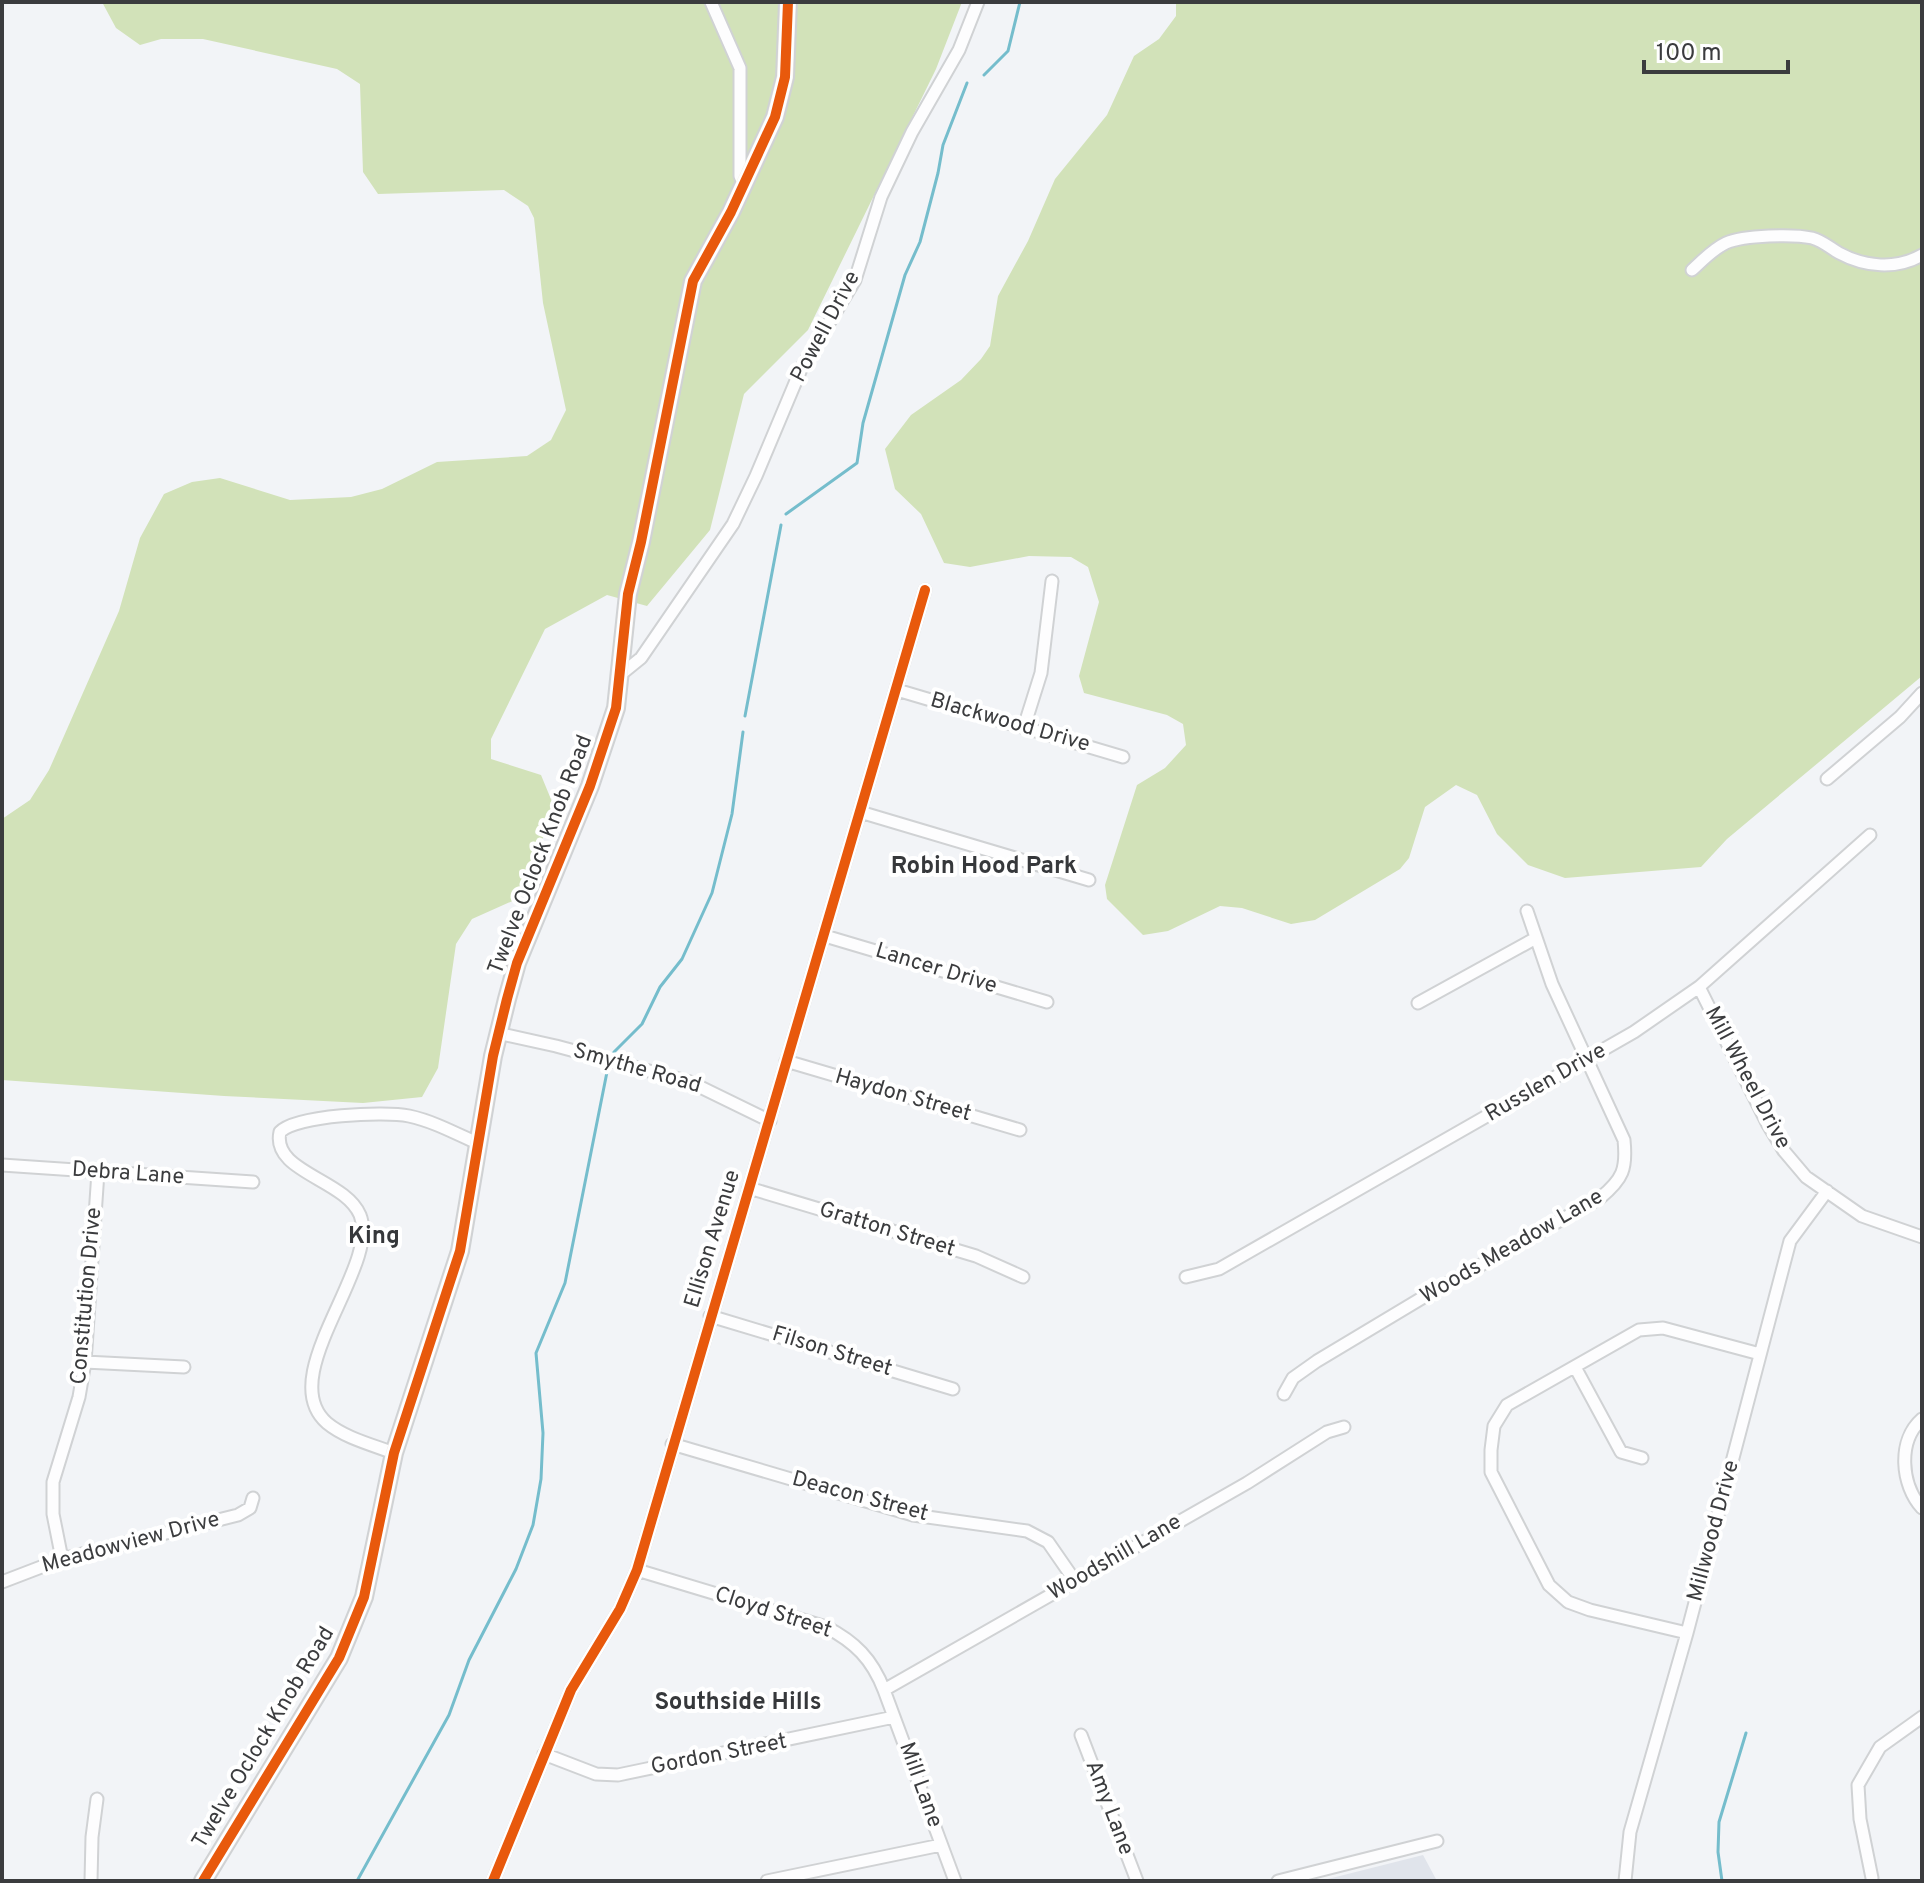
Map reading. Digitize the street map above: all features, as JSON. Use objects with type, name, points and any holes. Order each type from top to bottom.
[{"type":"street","points":[[711,2],[740,68],[740,176],[744,186]]},
{"type":"street","name":"Twelve Oclock Knob Road","points":[[203,1881],[339,1658],[354,1625],[372,1568],[394,1453],[454,1274],[497,1033],[517,963],[611,730],[628,594],[693,281],[765,143],[781,97],[788,36],[788,2]]},
{"type":"street","name":"Powell Drive","points":[[620,675],[641,658],[722,543],[738,514],[801,369],[855,280],[881,197],[912,132],[959,50],[978,2]]},
{"type":"street","points":[[1692,270],[1722,245],[1760,238],[1813,238],[1850,258],[1878,265],[1900,264],[1922,255]]},
{"type":"street","points":[[1024,727],[1041,673],[1052,581]]},
{"type":"street","name":"Ellison Avenue","points":[[493,1881],[571,1690],[620,1609],[637,1570],[925,590]]},
{"type":"street","name":"Blackwood Drive","points":[[897,690],[1123,757]]},
{"type":"street","points":[[1827,779],[1900,717],[1922,693]]},
{"type":"street","points":[[860,812],[1089,880]]},
{"type":"street","name":"Russlen Drive","points":[[1186,1277],[1219,1269],[1634,1032],[1699,987],[1870,835]]},
{"type":"street","name":"Woods Meadow Lane","points":[[1284,1394],[1293,1378],[1317,1361],[1600,1198],[1614,1187],[1624,1168],[1624,1140],[1552,984],[1527,911]]},
{"type":"street","name":"Lancer Drive","points":[[825,936],[1047,1002]]},
{"type":"street","points":[[1418,1003],[1536,938]]},
{"type":"street","name":"Mill Wheel Drive","points":[[1699,987],[1767,1123],[1784,1151],[1806,1177],[1862,1216],[1922,1237]]},
{"type":"street","name":"Smythe Road","points":[[497,1033],[690,1082],[770,1121]]},
{"type":"street","name":"Haydon Street","points":[[786,1061],[1020,1130]]},
{"type":"street","points":[[394,1453],[331,1426],[316,1404],[314,1372],[318,1353],[362,1249],[362,1224],[354,1204],[344,1193],[288,1160],[279,1146],[280,1132],[287,1126],[318,1118],[398,1114],[423,1120],[479,1144]]},
{"type":"street","name":"Debra Lane","points":[[2,1165],[253,1182]]},
{"type":"street","name":"Constitution Drive","points":[[62,1559],[53,1514],[53,1482],[79,1397],[85,1362],[98,1172]]},
{"type":"street","name":"Gratton Street","points":[[749,1188],[976,1256],[1023,1277]]},
{"type":"street","name":"Millwood Drive","points":[[1625,1881],[1630,1832],[1687,1633],[1790,1241],[1827,1191]]},
{"type":"street","name":"Filson Street","points":[[710,1316],[953,1389]]},
{"type":"street","points":[[1687,1633],[1590,1610],[1568,1602],[1549,1585],[1491,1472],[1494,1426],[1507,1405],[1639,1330],[1663,1328],[1760,1354]]},
{"type":"street","points":[[85,1362],[184,1367]]},
{"type":"street","points":[[1575,1367],[1621,1452],[1642,1458]]},
{"type":"street","points":[[1922,1419],[1915,1425],[1906,1445],[1905,1464],[1908,1488],[1922,1508]]},
{"type":"street","name":"Woodshill Lane","points":[[884,1690],[1247,1483],[1327,1432],[1344,1427]]},
{"type":"street","name":"Deacon Street","points":[[672,1444],[913,1515],[1027,1531],[1048,1542],[1075,1581]]},
{"type":"street","name":"Meadowview Drive","points":[[2,1582],[62,1559],[238,1515],[250,1508],[253,1498]]},
{"type":"street","name":"Cloyd Street","points":[[637,1570],[826,1627],[862,1651],[878,1674],[884,1690]]},
{"type":"street","name":"Mill Lane","points":[[884,1690],[955,1881]]},
{"type":"street","name":"Gordon Street","points":[[544,1754],[596,1774],[618,1775],[894,1717]]},
{"type":"street","points":[[1872,1878],[1860,1819],[1858,1785],[1880,1747],[1922,1717]]},
{"type":"street","name":"Amy Lane","points":[[1081,1735],[1137,1881]]},
{"type":"street","points":[[91,1881],[97,1799]]},
{"type":"street","points":[[1278,1881],[1437,1841]]},
{"type":"street","points":[[767,1881],[941,1845]]},
{"type":"shaded area","points":[[1423,1855],[1437,1881],[1320,1881]]},
{"type":"green space","points":[[102,2],[962,2],[936,69],[808,330],[744,394],[710,530],[647,606],[607,595],[545,629],[491,739],[491,759],[541,775],[555,809],[517,899],[472,919],[456,944],[438,1068],[422,1097],[363,1103],[2,1080],[2,819],[30,800],[49,770],[119,611],[140,538],[164,494],[192,482],[220,478],[290,500],[351,497],[382,489],[437,462],[527,456],[551,440],[566,410],[543,303],[534,218],[528,206],[504,190],[378,194],[363,172],[360,84],[337,69],[203,39],[161,39],[140,45],[116,28]]},
{"type":"green space","points":[[1176,2],[1922,2],[1922,676],[1727,839],[1701,867],[1565,878],[1528,865],[1497,834],[1477,795],[1456,785],[1425,807],[1409,858],[1400,869],[1315,920],[1291,924],[1242,908],[1220,906],[1168,931],[1143,935],[1107,899],[1105,885],[1137,785],[1165,768],[1186,745],[1183,724],[1167,715],[1084,693],[1079,676],[1099,602],[1088,567],[1071,557],[1029,556],[970,567],[944,563],[921,514],[895,489],[885,449],[911,415],[961,380],[990,346],[998,296],[1028,241],[1055,179],[1107,115],[1134,56],[1159,39],[1176,16]]},
{"type":"waterway","points":[[984,75],[1008,51],[1020,2]]},
{"type":"waterway","points":[[786,514],[857,463],[863,423],[905,275],[920,242],[943,145],[967,83]]},
{"type":"waterway","points":[[745,716],[781,525]]},
{"type":"waterway","points":[[614,1052],[642,1024],[660,987],[682,959],[712,893],[732,814],[743,732]]},
{"type":"waterway","points":[[357,1881],[449,1715],[469,1660],[516,1569],[533,1525],[541,1479],[543,1433],[536,1353],[565,1283],[607,1072]]},
{"type":"waterway","points":[[1722,1881],[1718,1852],[1719,1822],[1746,1733]]},
{"type":"cycle path","points":[[203,1881],[339,1658],[364,1597],[394,1453],[460,1251],[493,1056],[517,963],[590,786],[616,708],[628,594],[693,281],[731,212],[775,117],[785,77],[788,2]]},
{"type":"cycle path","points":[[493,1881],[571,1690],[620,1609],[637,1570],[925,590]]},
{"type":"district","name":"Robin Hood Park","points":[[984,867]]},
{"type":"district","name":"King","points":[[374,1237]]},
{"type":"district","name":"Southside Hills","points":[[738,1703]]}]
